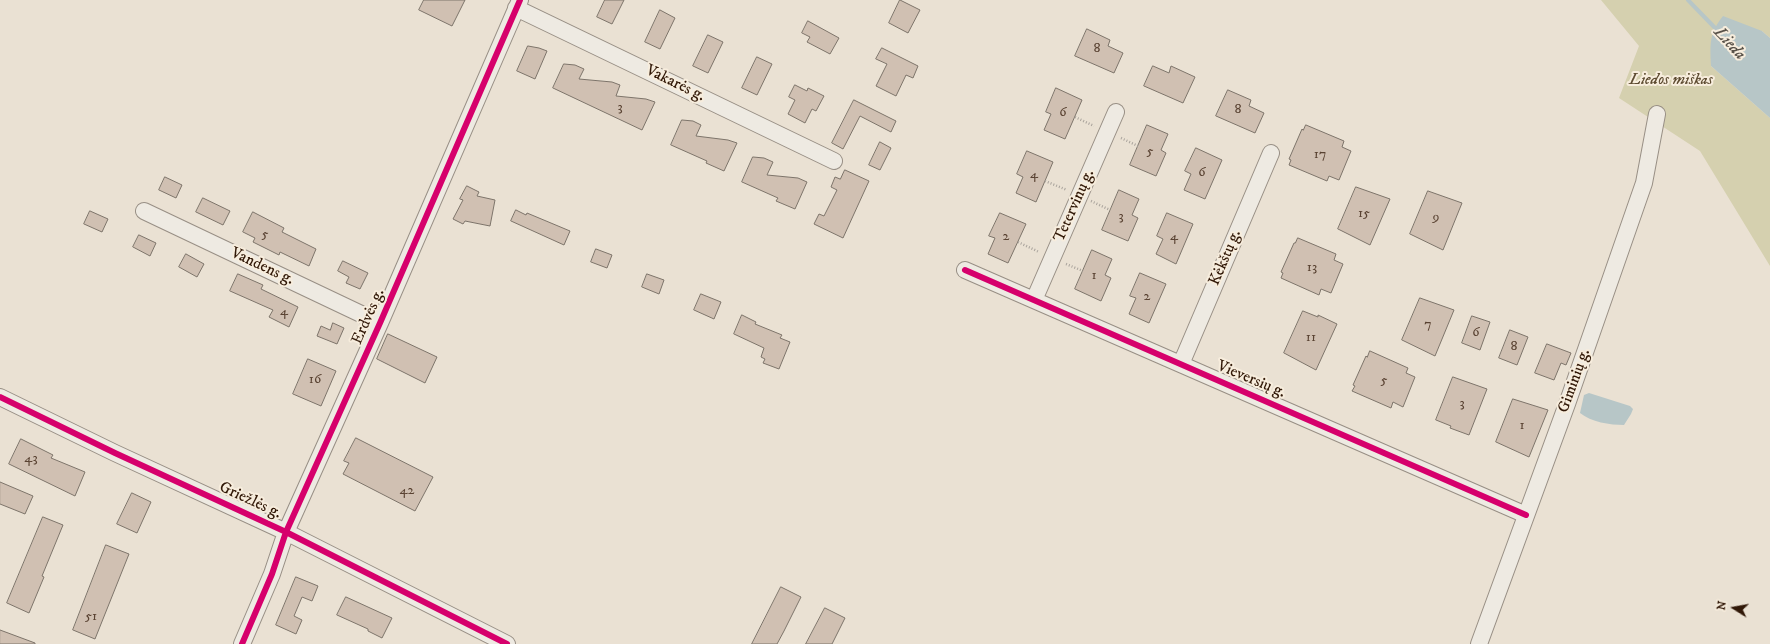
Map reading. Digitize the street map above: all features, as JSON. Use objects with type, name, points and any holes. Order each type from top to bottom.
[{"type":"street","name":"Vakarės g.","points":[[518,4],[834,161]]},
{"type":"street","name":"Erdvės g.","points":[[242,644],[272,574],[286,532],[380,323],[518,4]]},
{"type":"street","name":"Tetervinų g.","points":[[1034,300],[1116,112]]},
{"type":"street","name":"Giminių g.","points":[[1479,644],[1644,183],[1657,114]]},
{"type":"street","name":"Kėkštų g.","points":[[1181,364],[1271,153]]},
{"type":"street","name":"Vandens g.","points":[[144,211],[380,323]]},
{"type":"street","name":"Vieversių g.","points":[[965,270],[1526,515]]},
{"type":"street","name":"Griežlės g.","points":[[0,397],[115,453],[286,532],[507,644]]},
{"type":"green space","name":"Liedos miškas","points":[[1601,0],[1770,0],[1770,38],[1762,31],[1711,66],[1770,118],[1770,266],[1700,151],[1619,98],[1639,46]]},
{"type":"water","points":[[1723,16],[1762,31],[1770,38],[1770,118],[1711,66],[1711,39],[1718,22]]},
{"type":"water","points":[[1589,393],[1630,406],[1633,409],[1624,425],[1590,419],[1580,413],[1584,395]]},
{"type":"building","points":[[424,0],[465,0],[452,26],[419,10]]},
{"type":"building","points":[[605,0],[624,0],[612,24],[597,17]]},
{"type":"building","points":[[900,0],[920,10],[908,33],[889,23]]},
{"type":"building","points":[[660,10],[675,18],[660,49],[645,42]]},
{"type":"building","points":[[808,21],[839,38],[830,54],[807,42],[810,37],[802,33]]},
{"type":"building","points":[[1087,29],[1110,40],[1108,46],[1123,53],[1114,73],[1075,56]]},
{"type":"building","points":[[708,35],[723,42],[708,73],[693,66]]},
{"type":"building","points":[[528,46],[547,51],[535,79],[517,71]]},
{"type":"building","points":[[882,48],[918,66],[913,78],[906,75],[896,96],[876,86],[887,64],[876,59]]},
{"type":"building","points":[[757,57],[772,64],[757,95],[742,88]]},
{"type":"building","points":[[564,64],[575,65],[584,69],[579,79],[612,82],[620,85],[616,96],[646,99],[655,102],[642,130],[553,88]]},
{"type":"building","points":[[1153,66],[1169,73],[1171,66],[1195,77],[1183,103],[1144,86]]},
{"type":"building","points":[[795,85],[807,91],[808,88],[824,96],[816,111],[812,109],[805,123],[788,114],[795,100],[789,97]]},
{"type":"building","points":[[1056,88],[1082,100],[1065,139],[1044,130],[1051,114],[1046,112]]},
{"type":"building","points":[[1228,90],[1251,100],[1249,106],[1264,113],[1255,133],[1216,116]]},
{"type":"building","points":[[854,100],[896,121],[891,132],[860,116],[843,149],[832,143]]},
{"type":"building","points":[[682,120],[693,121],[701,125],[696,136],[728,140],[737,143],[724,171],[706,163],[707,161],[671,145]]},
{"type":"building","points":[[1147,125],[1168,134],[1161,150],[1166,153],[1156,176],[1130,165]]},
{"type":"building","points":[[1306,125],[1344,141],[1342,147],[1351,151],[1339,180],[1329,176],[1327,181],[1289,165],[1291,160],[1289,159],[1302,129],[1303,130]]},
{"type":"building","points":[[880,142],[891,148],[880,170],[869,165]]},
{"type":"building","points":[[1196,148],[1222,160],[1205,199],[1184,190],[1191,174],[1185,171]]},
{"type":"building","points":[[1027,151],[1053,162],[1036,202],[1016,193],[1023,177],[1017,174]]},
{"type":"building","points":[[753,157],[764,158],[773,162],[767,175],[798,178],[807,182],[795,209],[776,201],[778,198],[742,182]]},
{"type":"building","points":[[845,170],[869,181],[843,238],[814,224],[819,214],[824,216],[837,190],[831,187],[835,177],[840,179]]},
{"type":"building","points":[[165,177],[182,185],[176,198],[159,190]]},
{"type":"building","points":[[467,186],[479,192],[477,196],[495,200],[490,226],[465,221],[463,224],[453,219],[463,200],[460,199]]},
{"type":"building","points":[[1356,187],[1390,199],[1370,245],[1338,229]]},
{"type":"building","points":[[1119,190],[1139,199],[1132,215],[1138,218],[1128,241],[1102,230]]},
{"type":"building","points":[[1428,191],[1462,203],[1443,250],[1410,234]]},
{"type":"building","points":[[203,198],[230,211],[223,225],[196,212]]},
{"type":"building","points":[[516,210],[570,231],[564,245],[511,221]]},
{"type":"building","points":[[90,211],[108,219],[102,232],[84,224]]},
{"type":"building","points":[[253,212],[284,228],[282,232],[316,249],[309,266],[280,252],[279,255],[253,242],[255,238],[243,232]]},
{"type":"building","points":[[1000,213],[1026,224],[1008,263],[988,254],[995,238],[989,236]]},
{"type":"building","points":[[1167,213],[1193,224],[1176,264],[1156,254],[1163,239],[1157,236]]},
{"type":"building","points":[[139,235],[156,243],[150,256],[133,247]]},
{"type":"building","points":[[1298,238],[1336,254],[1334,260],[1343,264],[1331,293],[1321,289],[1319,295],[1281,278],[1283,273],[1281,272],[1294,243]]},
{"type":"building","points":[[596,249],[612,255],[607,268],[591,262]]},
{"type":"building","points":[[1092,250],[1112,259],[1105,275],[1111,278],[1101,301],[1075,289]]},
{"type":"building","points":[[186,254],[204,264],[197,277],[179,267]]},
{"type":"building","points":[[343,261],[368,273],[360,289],[346,283],[349,277],[338,271]]},
{"type":"building","points":[[1140,273],[1166,284],[1149,323],[1129,314],[1136,298],[1130,296]]},
{"type":"building","points":[[238,274],[263,285],[261,289],[298,307],[289,327],[269,317],[273,310],[230,291]]},
{"type":"building","points":[[647,274],[664,280],[659,294],[642,287]]},
{"type":"building","points":[[701,294],[721,302],[714,319],[694,310]]},
{"type":"building","points":[[1420,298],[1454,310],[1435,356],[1402,340]]},
{"type":"building","points":[[1303,311],[1318,317],[1318,315],[1337,324],[1316,370],[1284,353]]},
{"type":"building","points":[[742,315],[756,322],[755,324],[782,335],[780,338],[790,342],[779,369],[763,363],[765,359],[761,357],[764,348],[734,334]]},
{"type":"building","points":[[1472,316],[1490,322],[1480,350],[1462,343]]},
{"type":"building","points":[[333,323],[344,328],[337,344],[317,336],[321,326],[330,330]]},
{"type":"building","points":[[1510,330],[1528,337],[1517,365],[1499,358]]},
{"type":"building","points":[[388,334],[437,357],[425,383],[377,359]]},
{"type":"building","points":[[1547,344],[1571,353],[1566,365],[1561,363],[1554,380],[1535,373]]},
{"type":"building","points":[[1370,351],[1408,368],[1406,373],[1415,377],[1403,407],[1393,402],[1391,408],[1352,391],[1355,386],[1353,385],[1366,356],[1367,357]]},
{"type":"building","points":[[308,359],[336,371],[321,406],[293,394]]},
{"type":"building","points":[[1453,377],[1487,389],[1469,435],[1450,428],[1451,426],[1436,420]]},
{"type":"building","points":[[1513,399],[1548,410],[1529,457],[1496,442]]},
{"type":"building","points":[[356,438],[433,477],[415,511],[343,474],[349,463],[344,461]]},
{"type":"building","points":[[21,439],[53,455],[51,458],[85,472],[75,496],[9,464]]},
{"type":"building","points":[[0,482],[33,496],[25,514],[0,504]]},
{"type":"building","points":[[132,493],[151,502],[137,533],[117,524]]},
{"type":"building","points":[[43,517],[63,525],[42,576],[44,577],[29,613],[7,603]]},
{"type":"building","points":[[106,545],[129,554],[95,639],[73,630]]},
{"type":"building","points":[[296,577],[318,586],[312,601],[302,597],[294,616],[302,620],[296,634],[276,625]]},
{"type":"building","points":[[781,587],[801,597],[784,631],[777,644],[752,644]]},
{"type":"building","points":[[346,597],[392,618],[382,638],[368,631],[368,629],[337,615]]},
{"type":"building","points":[[825,608],[845,618],[832,644],[806,644]]},
{"type":"building","points":[[0,630],[35,643],[35,644],[0,644]]},
{"type":"waterway","name":"Lieda","points":[[1688,0],[1717,30]]},
{"type":"cycle path","points":[[242,644],[272,574],[286,532],[380,323],[520,0]]},
{"type":"cycle path","points":[[965,270],[1526,515]]},
{"type":"cycle path","points":[[0,397],[115,453],[286,532],[507,644]]}]
